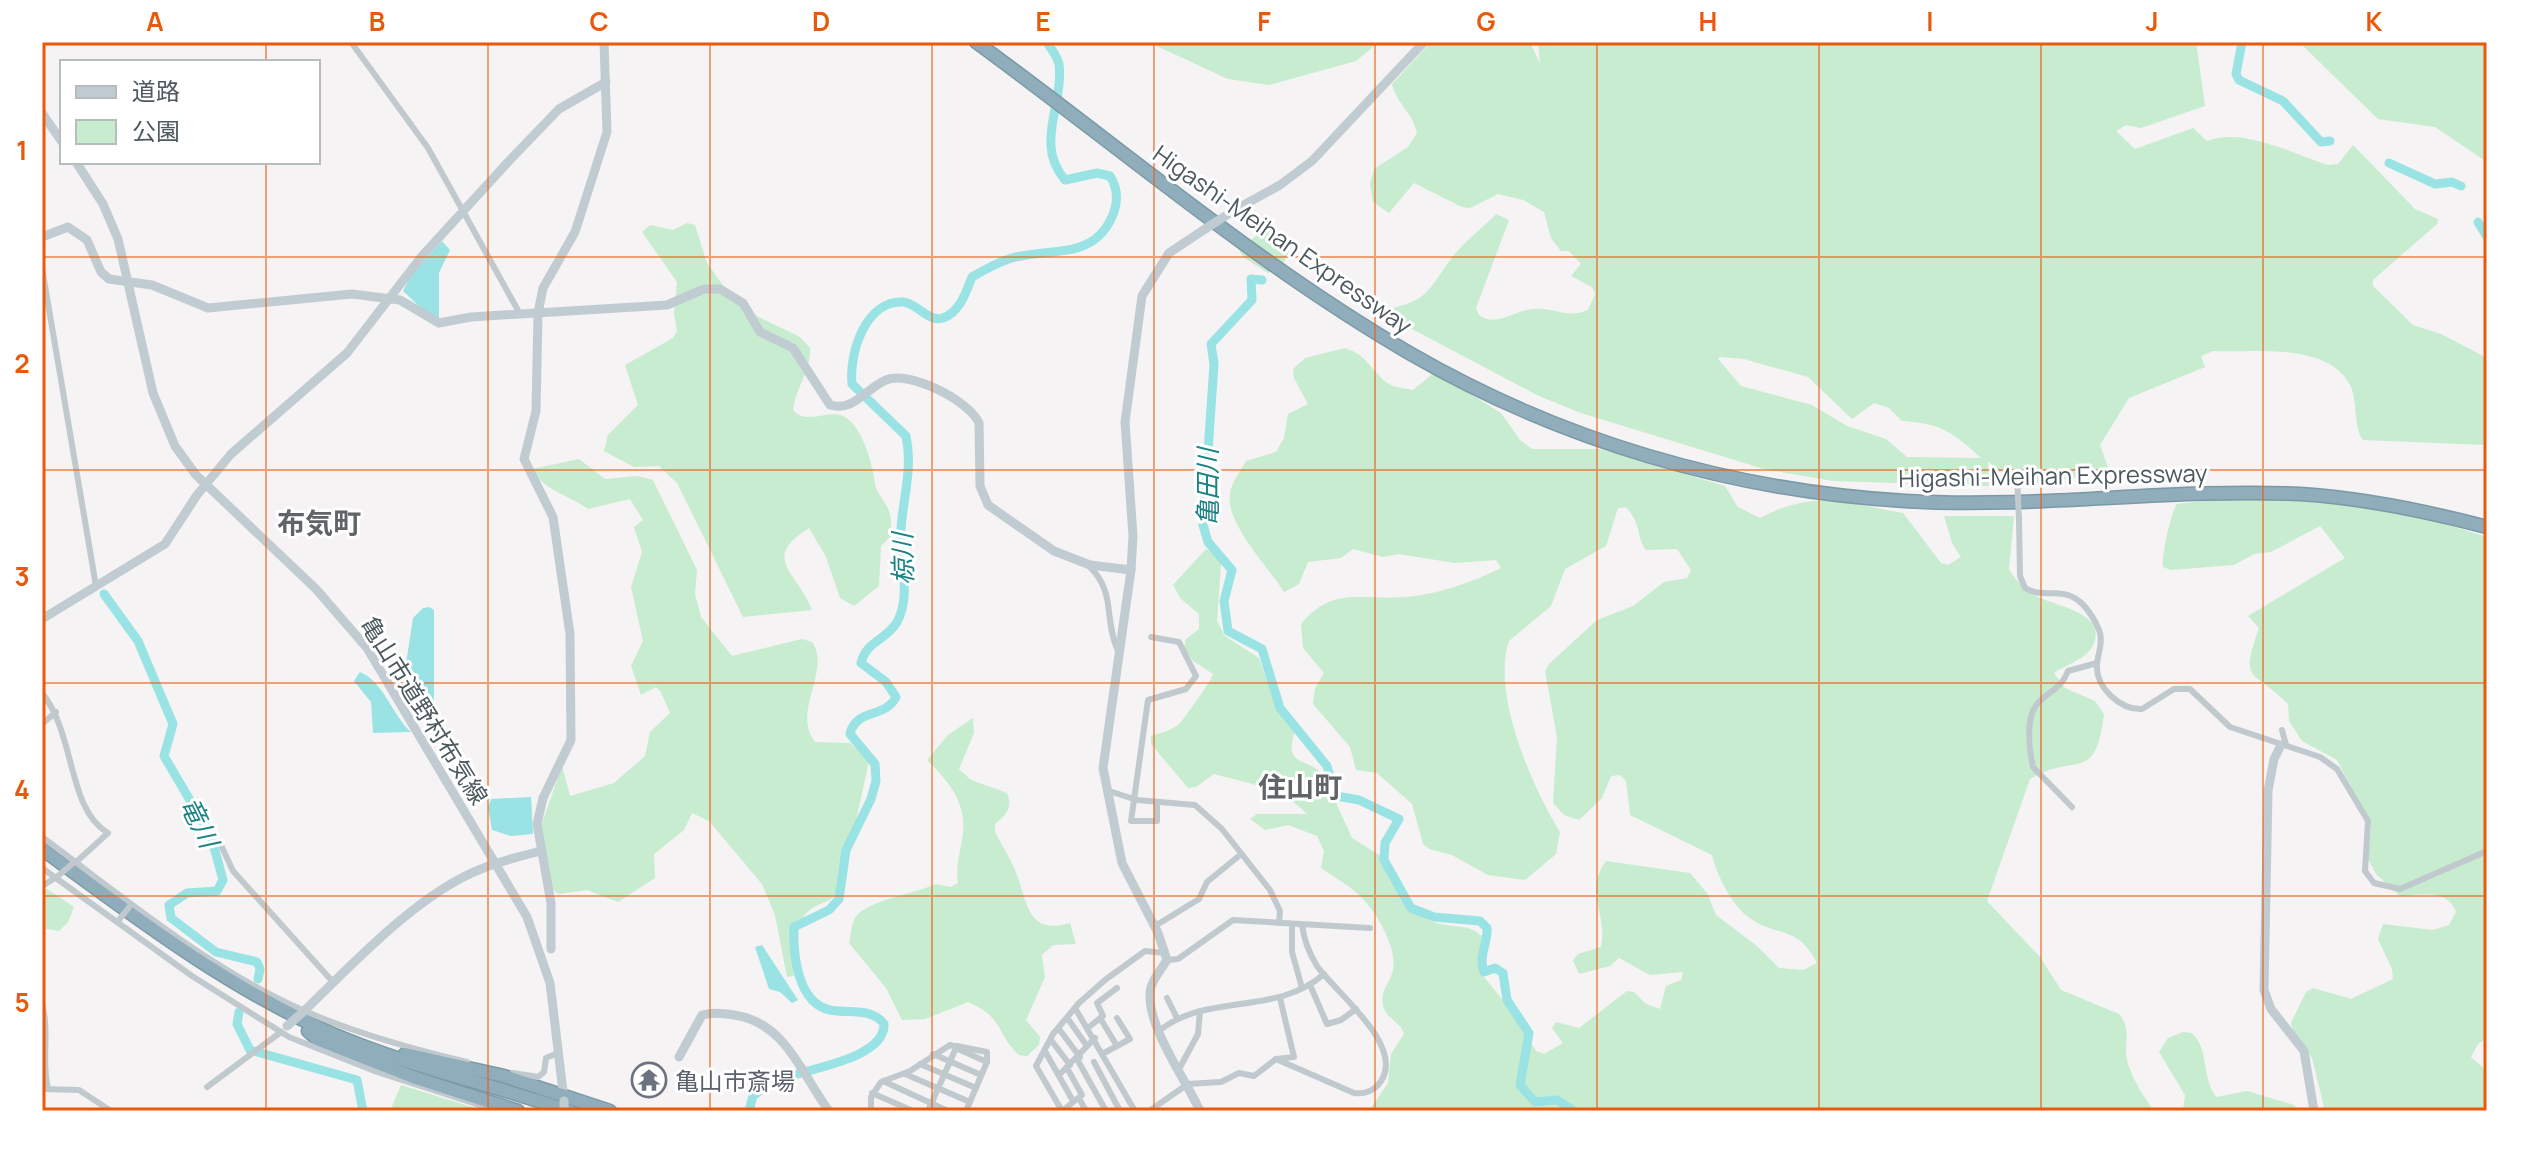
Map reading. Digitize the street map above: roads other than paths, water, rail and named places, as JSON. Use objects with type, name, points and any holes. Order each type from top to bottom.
[{"type":"highway","name":"Higashi-Meihan Expressway","points":[[976,42],[1033,79]]},
{"type":"highway","name":"Higashi-Meihan Expressway","points":[[989,42],[1287,275],[1413,355],[1540,417],[1647,456],[1764,484],[1866,498],[2000,502],[2204,494],[2301,494],[2395,506],[2487,527]]},
{"type":"highway","name":"Higashi-Meihan Expressway","points":[[1080,116],[1282,262],[1386,330],[1542,410],[1649,448],[1766,477],[1869,491],[1999,495],[2205,485],[2280,486],[2363,493],[2487,519]]},
{"type":"highway","points":[[42,849],[210,969],[310,1027],[406,1061],[565,1104],[610,1111]]},
{"type":"highway","points":[[42,857],[206,974],[310,1027],[404,1068],[551,1111]]},
{"type":"highway","points":[[310,1027],[565,1104]]},
{"type":"highway","points":[[310,1027],[317,1039],[518,1111]]},
{"type":"street","points":[[351,42],[428,148],[520,314]]},
{"type":"street","points":[[551,949],[551,903],[541,851],[539,809],[569,747],[572,719],[568,689],[569,624],[553,517],[524,463],[538,397],[538,313],[549,275],[575,232],[607,132],[604,42]]},
{"type":"street","points":[[1200,1111],[1160,1030],[1150,994],[1166,957],[1155,926],[1122,863],[1103,768],[1131,570],[1133,536],[1124,440],[1142,296],[1169,253],[1280,185],[1312,161],[1424,42]]},
{"type":"street","points":[[42,619],[165,544],[205,485],[231,454],[347,353],[422,256],[559,109],[606,82]]},
{"type":"street","points":[[42,113],[60,139]]},
{"type":"street","name":"亀山市道野村布気線","points":[[77,164],[113,225],[162,421],[186,462],[205,485],[316,589],[367,648],[527,917],[545,961],[565,1104]]},
{"type":"street","points":[[42,237],[62,228],[72,229],[91,245],[105,276],[152,285],[208,308],[352,294],[390,297],[439,323],[520,314],[667,305],[704,289],[720,289],[743,303],[760,332],[793,348],[827,403],[841,407],[856,401],[884,381],[898,377],[960,401],[979,423],[980,486],[988,505],[1038,543],[1087,564],[1131,570]]},
{"type":"street","points":[[42,268],[96,586]]},
{"type":"street","points":[[2017,475],[2020,576],[2025,588],[2040,594],[2064,592],[2081,603],[2100,631],[2097,663],[2104,687],[2128,707],[2146,708],[2172,690],[2190,689],[2230,727],[2324,759],[2346,780],[2369,825],[2365,871],[2380,887],[2394,890],[2417,884],[2487,851]]},
{"type":"street","points":[[1087,564],[1105,583],[1110,625],[1119,654]]},
{"type":"street","points":[[1151,637],[1179,642],[1196,676],[1186,689],[1148,700],[1139,787],[1132,797],[1131,821],[1157,821],[1157,803]]},
{"type":"street","points":[[2072,807],[2033,767],[2032,717],[2039,702],[2063,684],[2068,671],[2097,663]]},
{"type":"street","points":[[42,693],[56,712],[67,738],[83,808],[108,833],[42,886]]},
{"type":"street","points":[[42,724],[56,712]]},
{"type":"street","points":[[2282,730],[2284,745],[2274,759],[2268,791],[2264,990],[2271,1009],[2304,1051],[2314,1111]]},
{"type":"street","points":[[1106,790],[1157,803],[1195,805],[1222,829],[1270,890],[1280,911],[1279,923]]},
{"type":"street","points":[[42,837],[210,958],[304,1012],[392,1042],[532,1078],[544,1072],[546,1058],[558,1053]]},
{"type":"street","points":[[221,845],[233,871],[333,982]]},
{"type":"street","points":[[207,1087],[284,1029],[333,982],[439,894],[481,868],[541,851]]},
{"type":"street","points":[[1155,926],[1199,899],[1207,882],[1240,855]]},
{"type":"street","points":[[42,868],[192,976],[284,1029],[377,1072],[498,1111]]},
{"type":"street","points":[[118,922],[132,904]]},
{"type":"street","points":[[1086,1111],[1069,1106],[1036,1066],[1075,1008],[1132,959],[1145,951],[1178,959],[1228,921],[1370,928]]},
{"type":"street","points":[[1292,924],[1292,952],[1302,988]]},
{"type":"street","points":[[1276,1059],[1354,1093],[1373,1089],[1383,1078],[1383,1055],[1374,1032],[1324,974],[1304,942],[1302,925]]},
{"type":"street","points":[[1160,1030],[1177,1018],[1200,1011],[1280,998],[1310,985],[1324,974]]},
{"type":"street","points":[[1310,985],[1327,1024],[1341,1020],[1356,1009]]},
{"type":"street","points":[[1089,1027],[1103,1016],[1095,1005],[1117,988]]},
{"type":"street","points":[[1167,998],[1177,1018]]},
{"type":"street","points":[[1149,1111],[1188,1084],[1221,1082],[1239,1073],[1254,1076],[1276,1059],[1294,1057],[1280,998]]},
{"type":"street","points":[[42,1004],[46,1022],[45,1089],[79,1090],[111,1111]]},
{"type":"street","points":[[1075,1008],[1089,1027],[1135,1111]]},
{"type":"street","points":[[1178,1071],[1198,1034],[1200,1011]]},
{"type":"street","points":[[679,1057],[688,1045],[699,1017],[716,1012],[765,1023],[829,1111]]},
{"type":"street","points":[[1100,1018],[1117,1046]]},
{"type":"street","points":[[1079,1060],[1094,1062],[1130,1039],[1117,1018]]},
{"type":"street","points":[[1068,1019],[1087,1046]]},
{"type":"street","points":[[1059,1029],[1106,1111]]},
{"type":"street","points":[[1059,1075],[1079,1060],[1095,1038]]},
{"type":"street","points":[[1051,1040],[1069,1066],[1082,1095],[1069,1106]]},
{"type":"street","points":[[871,1111],[872,1093],[883,1081],[905,1074],[950,1045],[987,1052],[987,1062],[966,1111]]},
{"type":"street","points":[[928,1111],[957,1047]]},
{"type":"street","points":[[1046,1053],[1059,1075],[1069,1106]]},
{"type":"street","points":[[933,1054],[981,1075]]},
{"type":"street","points":[[1094,1062],[1120,1111]]},
{"type":"street","points":[[920,1064],[976,1088]]},
{"type":"street","points":[[905,1074],[970,1102]]},
{"type":"street","points":[[883,1081],[948,1111]]},
{"type":"street","points":[[1098,1095],[1123,1090]]},
{"type":"street","points":[[872,1093],[913,1111]]},
{"type":"water","points":[[442,241],[450,250],[439,273],[439,319],[422,309],[403,291],[411,275]]},
{"type":"water","points":[[423,608],[434,610],[434,737],[403,683],[413,618]]},
{"type":"water","points":[[360,672],[382,691],[411,732],[373,733],[371,702],[354,681]]},
{"type":"water","points":[[531,797],[533,834],[511,836],[492,830],[488,807],[491,799]]},
{"type":"water","points":[[762,945],[798,1000],[792,1003],[780,992],[769,989],[755,947]]},
{"type":"waterway","name":"椋川","points":[[749,1111],[753,1096],[773,1082],[839,1062],[871,1047],[881,1037],[884,1024],[873,1015],[830,1010],[810,998],[799,976],[794,938],[794,927],[829,910],[839,899],[846,850],[871,799],[876,781],[875,764],[850,734],[853,726],[858,720],[891,704],[896,697],[886,682],[861,663],[867,650],[893,628],[904,600],[901,529],[908,448],[906,436],[852,384],[854,357],[862,330],[879,309],[903,302],[933,318],[943,318],[958,306],[972,277],[1012,258],[1084,245],[1106,228],[1114,212],[1116,194],[1110,176],[1097,173],[1065,180],[1056,166],[1051,138],[1059,64],[1047,42]]},
{"type":"waterway","points":[[2242,42],[2236,74],[2239,80],[2283,101],[2321,142],[2330,141]]},
{"type":"waterway","points":[[2389,163],[2435,184],[2452,182],[2461,186]]},
{"type":"waterway","points":[[2478,222],[2487,237]]},
{"type":"waterway","name":"亀田川","points":[[1262,280],[1251,279],[1252,300],[1211,344],[1214,364],[1203,525],[1208,542],[1232,570],[1224,601],[1228,631],[1262,649],[1280,708],[1327,766],[1336,796],[1359,800],[1399,819],[1385,843],[1384,860],[1411,908],[1434,917],[1480,921],[1487,928],[1482,960],[1484,972],[1495,968],[1503,973],[1507,1000],[1529,1033],[1520,1085],[1535,1102],[1557,1100],[1574,1111]]},
{"type":"waterway","name":"竜川","points":[[104,594],[138,641],[173,724],[164,756],[211,836],[223,880],[217,891],[187,893],[169,905],[171,918],[216,952],[257,962],[260,969],[258,979]]},
{"type":"waterway","name":"竜川","points":[[239,1012],[237,1024],[250,1050],[357,1080],[363,1111]]},
{"type":"place","name":"亀山市斎場","points":[[649,1080]]},
{"type":"district","name":"布気町","points":[[319,522]]},
{"type":"district","name":"住山町","points":[[1300,786]]}]
